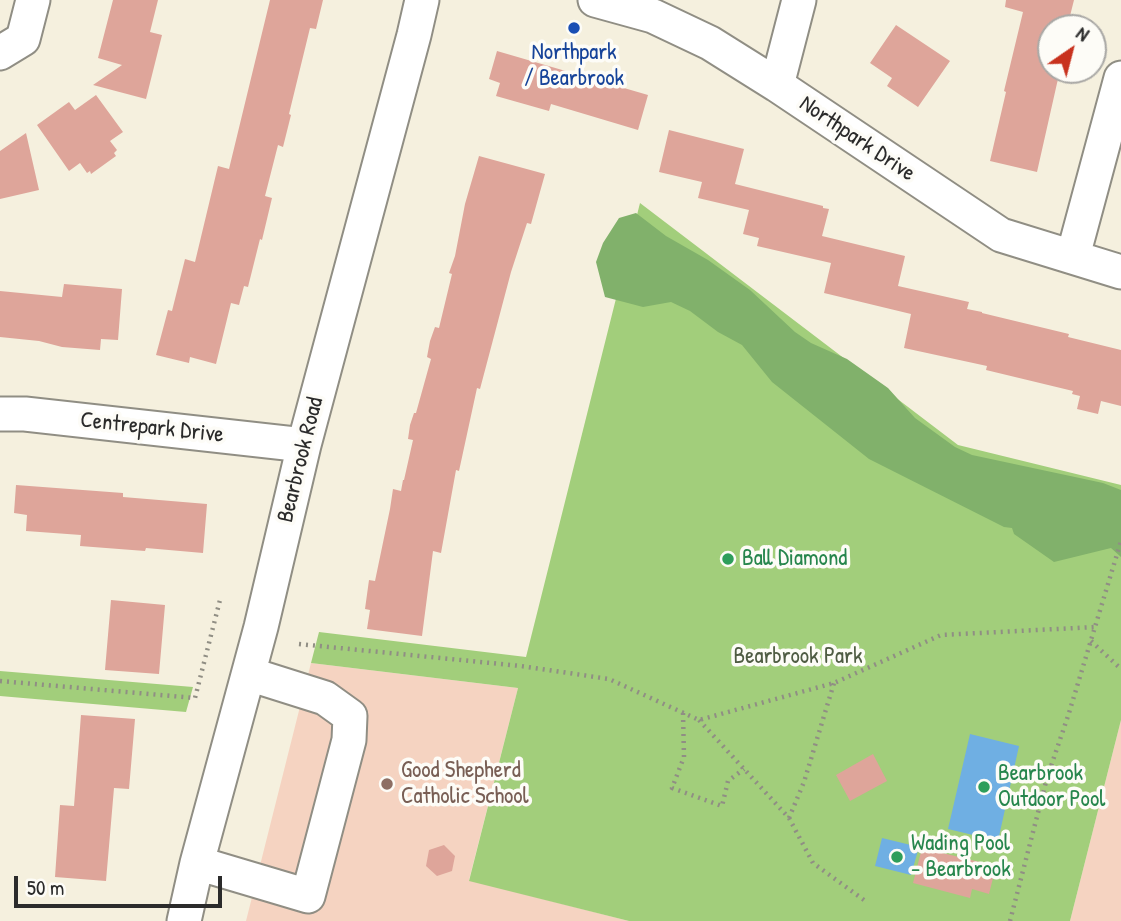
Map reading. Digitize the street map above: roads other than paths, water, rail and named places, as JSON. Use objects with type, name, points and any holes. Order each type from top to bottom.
[{"type":"street","points":[[0,53],[23,39],[33,0]]},
{"type":"street","name":"Bearbrook Road","points":[[184,921],[304,445],[422,0]]},
{"type":"street","name":"Northpark Drive","points":[[595,0],[653,16],[710,43],[1001,235],[1121,272]]},
{"type":"street","points":[[777,85],[799,0]]},
{"type":"street","points":[[1073,256],[1121,78]]},
{"type":"street","name":"Centrepark Drive","points":[[0,414],[25,414],[304,445]]},
{"type":"street","points":[[197,863],[308,896],[349,740],[350,716],[324,698],[248,674]]},
{"type":"water","name":"Bearbrook Outdoor Pool","points":[[970,734],[1019,746],[998,841],[948,829]]},
{"type":"water","name":"Wading Pool - Bearbrook","points":[[882,838],[919,847],[911,875],[875,866]]},
{"type":"place","name":"Northpark / Bearbrook","points":[[574,28]]},
{"type":"place","name":"Ball Diamond","points":[[728,559]]},
{"type":"place","name":"Good Shepherd Catholic School","points":[[387,784]]},
{"type":"place","name":"Bearbrook Outdoor Pool","points":[[984,787]]},
{"type":"place","name":"Wading Pool - Bearbrook","points":[[897,857]]},
{"type":"park label","name":"Bearbrook Park","points":[[798,657]]}]
